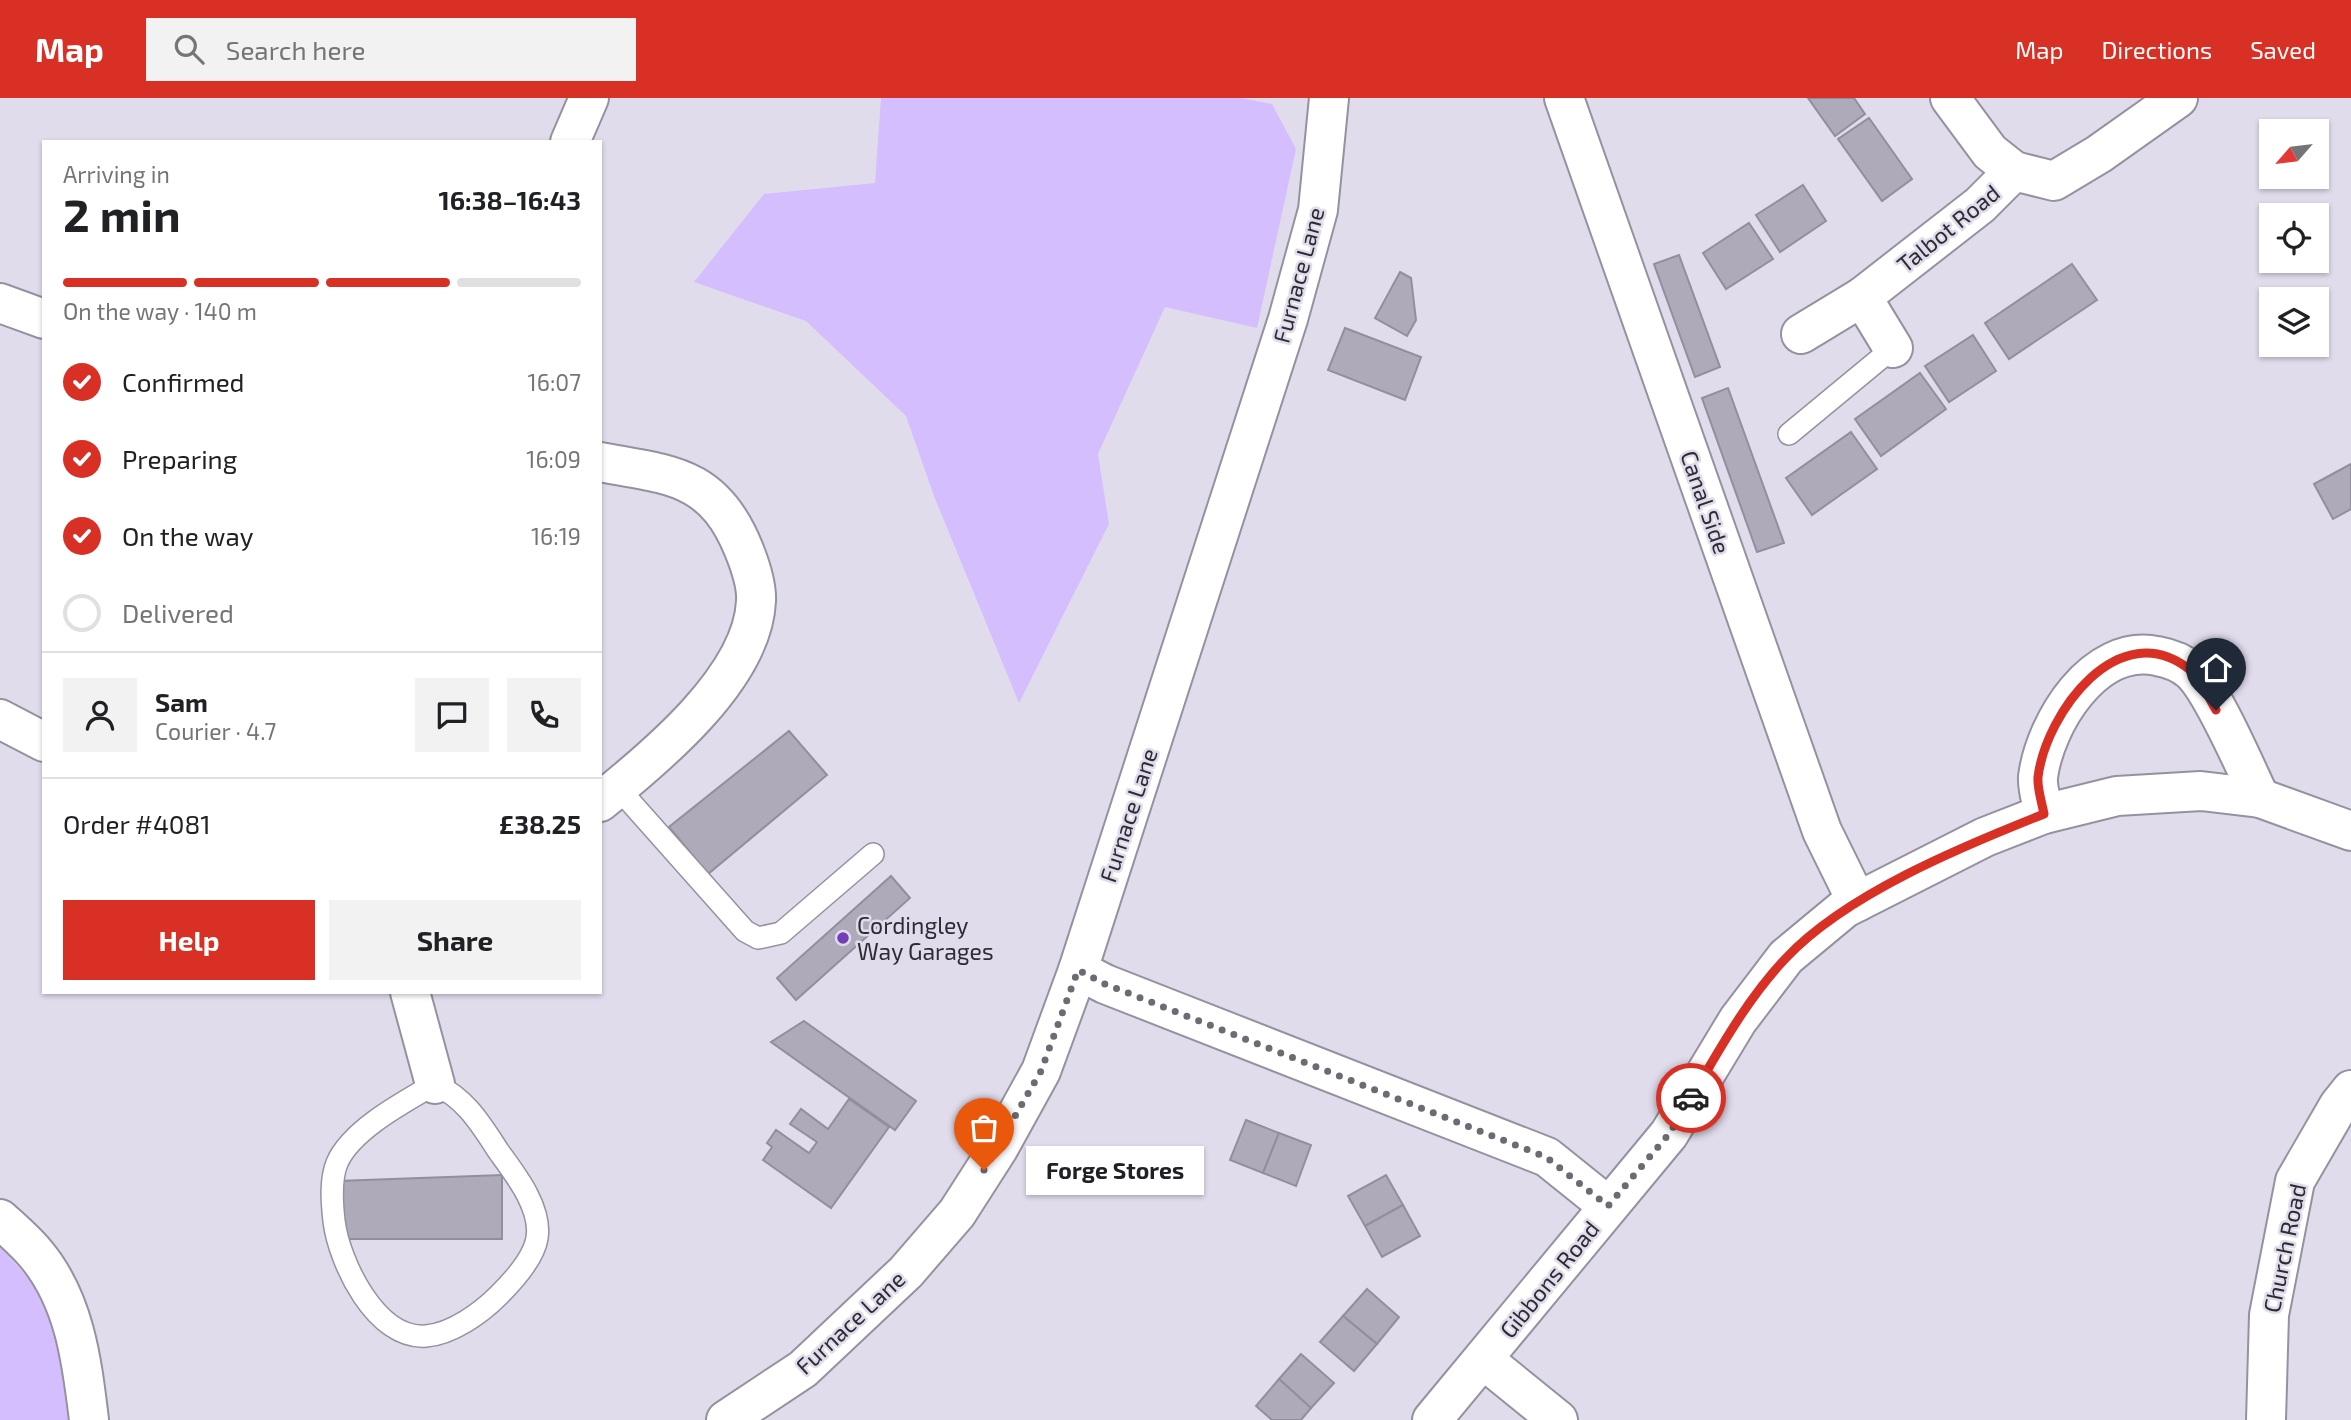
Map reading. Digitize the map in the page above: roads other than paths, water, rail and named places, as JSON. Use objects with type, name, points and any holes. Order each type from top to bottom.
[{"type":"street","points":[[571,140],[589,98]]},
{"type":"street","name":"Furnace Lane","points":[[726,1420],[803,1369],[906,1272],[957,1213],[998,1149],[1041,1071],[1078,970],[1288,318],[1318,210],[1329,98]]},
{"type":"street","name":"Canal Side","points":[[1564,98],[1822,831],[1851,905]]},
{"type":"street","points":[[1950,98],[1990,152],[2014,171]]},
{"type":"street","name":"Talbot Road","points":[[1801,334],[1861,297],[1980,205],[2014,171],[2054,181],[2099,154],[2178,98]]},
{"type":"street","points":[[1861,297],[1893,348]]},
{"type":"street","points":[[0,303],[42,318]]},
{"type":"street","points":[[602,461],[678,477],[711,497],[734,525],[749,563],[757,600],[750,633],[735,669],[703,708],[609,795]]},
{"type":"street","points":[[2044,814],[2038,780],[2046,746],[2067,707],[2094,671],[2118,657],[2144,653],[2170,659],[2192,671],[2216,710],[2260,798]]},
{"type":"street","points":[[0,719],[42,741]]},
{"type":"street","name":"Gibbons Road","points":[[1432,1420],[1669,1134],[1738,1020],[1786,957],[1851,905],[1985,837],[2044,814],[2117,796],[2201,791],[2260,798],[2351,831]]},
{"type":"street","points":[[1078,970],[1105,984],[1546,1157],[1608,1206]]},
{"type":"street","points":[[411,994],[435,1084]]},
{"type":"street","name":"Church Road","points":[[2266,1420],[2269,1315],[2295,1181],[2339,1105],[2351,1090]]},
{"type":"street","points":[[0,1219],[36,1253],[66,1303],[82,1359],[89,1420]]},
{"type":"street","points":[[1484,1360],[1558,1420]]},
{"type":"lane","points":[[1789,433],[1893,348]]},
{"type":"lane","points":[[609,795],[745,931],[758,938],[781,933],[873,854]]},
{"type":"lane","points":[[435,1084],[451,1091],[469,1106],[514,1173],[530,1201],[537,1237],[528,1257],[494,1300],[474,1315],[441,1333],[425,1336],[408,1334],[386,1322],[365,1299],[349,1270],[334,1224],[332,1192],[336,1164],[347,1145],[393,1109],[435,1084]]},
{"type":"place","name":"Cordingley Way Garages","points":[[843,938]]},
{"type":"place","name":"Forge Stores","points":[[984,1170]]}]
